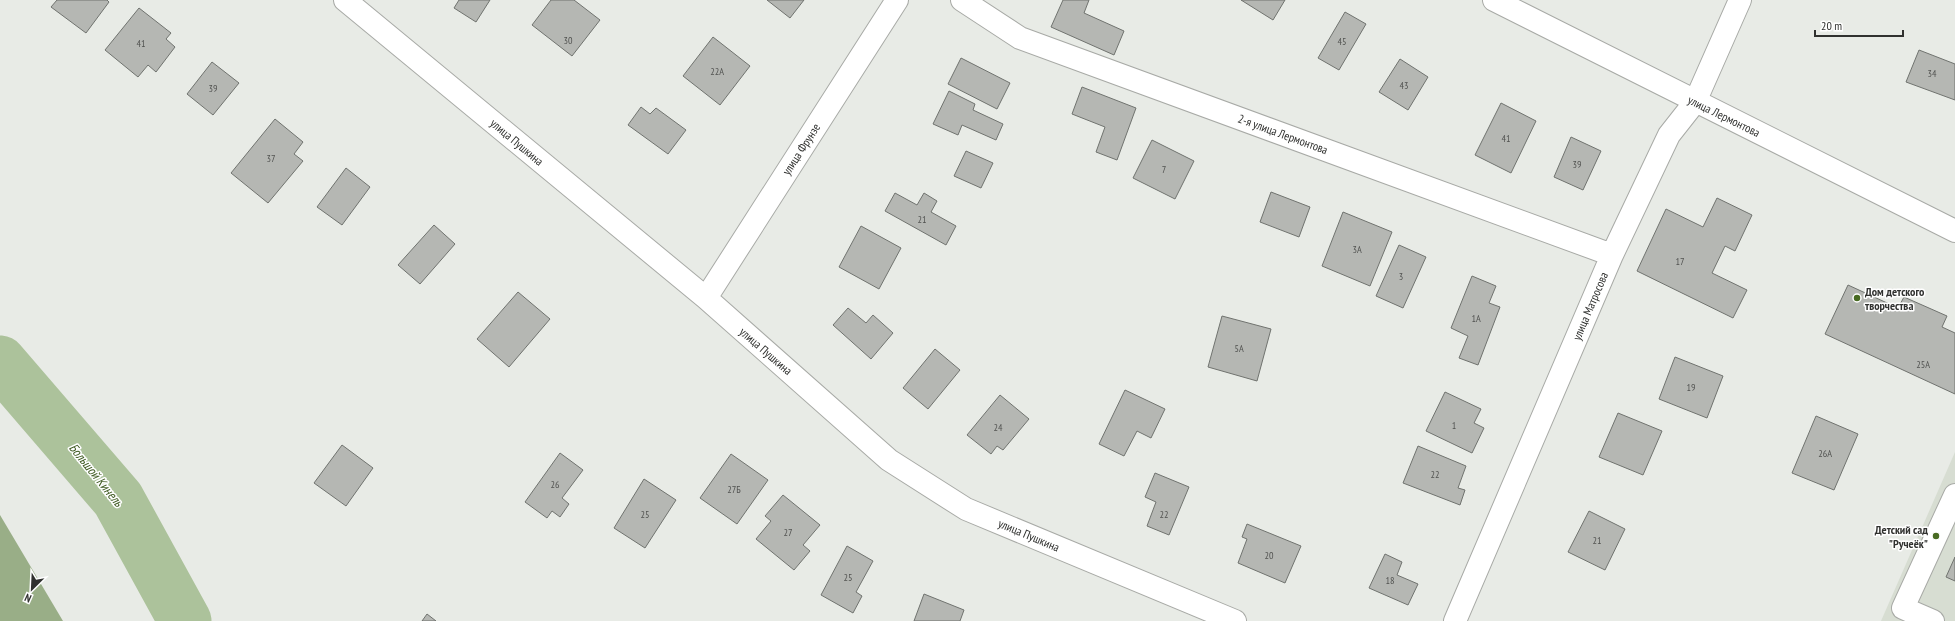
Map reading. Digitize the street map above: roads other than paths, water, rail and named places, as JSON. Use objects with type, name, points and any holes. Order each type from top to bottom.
[{"type":"street","name":"улица Пушкина","points":[[345,0],[706,298],[889,460],[966,509],[1235,621]]},
{"type":"street","name":"улица Фрунзе","points":[[706,298],[897,0]]},
{"type":"street","name":"2-я улица Лермонтова","points":[[962,0],[1020,38],[1612,255]]},
{"type":"street","name":"улица Лермонтова","points":[[1494,0],[1955,231]]},
{"type":"street","name":"улица Матросова","points":[[1455,621],[1612,255],[1669,135],[1696,102],[1740,0]]},
{"type":"street","points":[[1933,621],[1903,608],[1955,495]]},
{"type":"waterway","name":"Большой Кинель","points":[[0,362],[118,499],[185,621]]},
{"type":"place","name":"Дом детского творчества","points":[[1857,298]]},
{"type":"place","name":"Детский сад \"Ручеёк\"","points":[[1936,536]]}]
